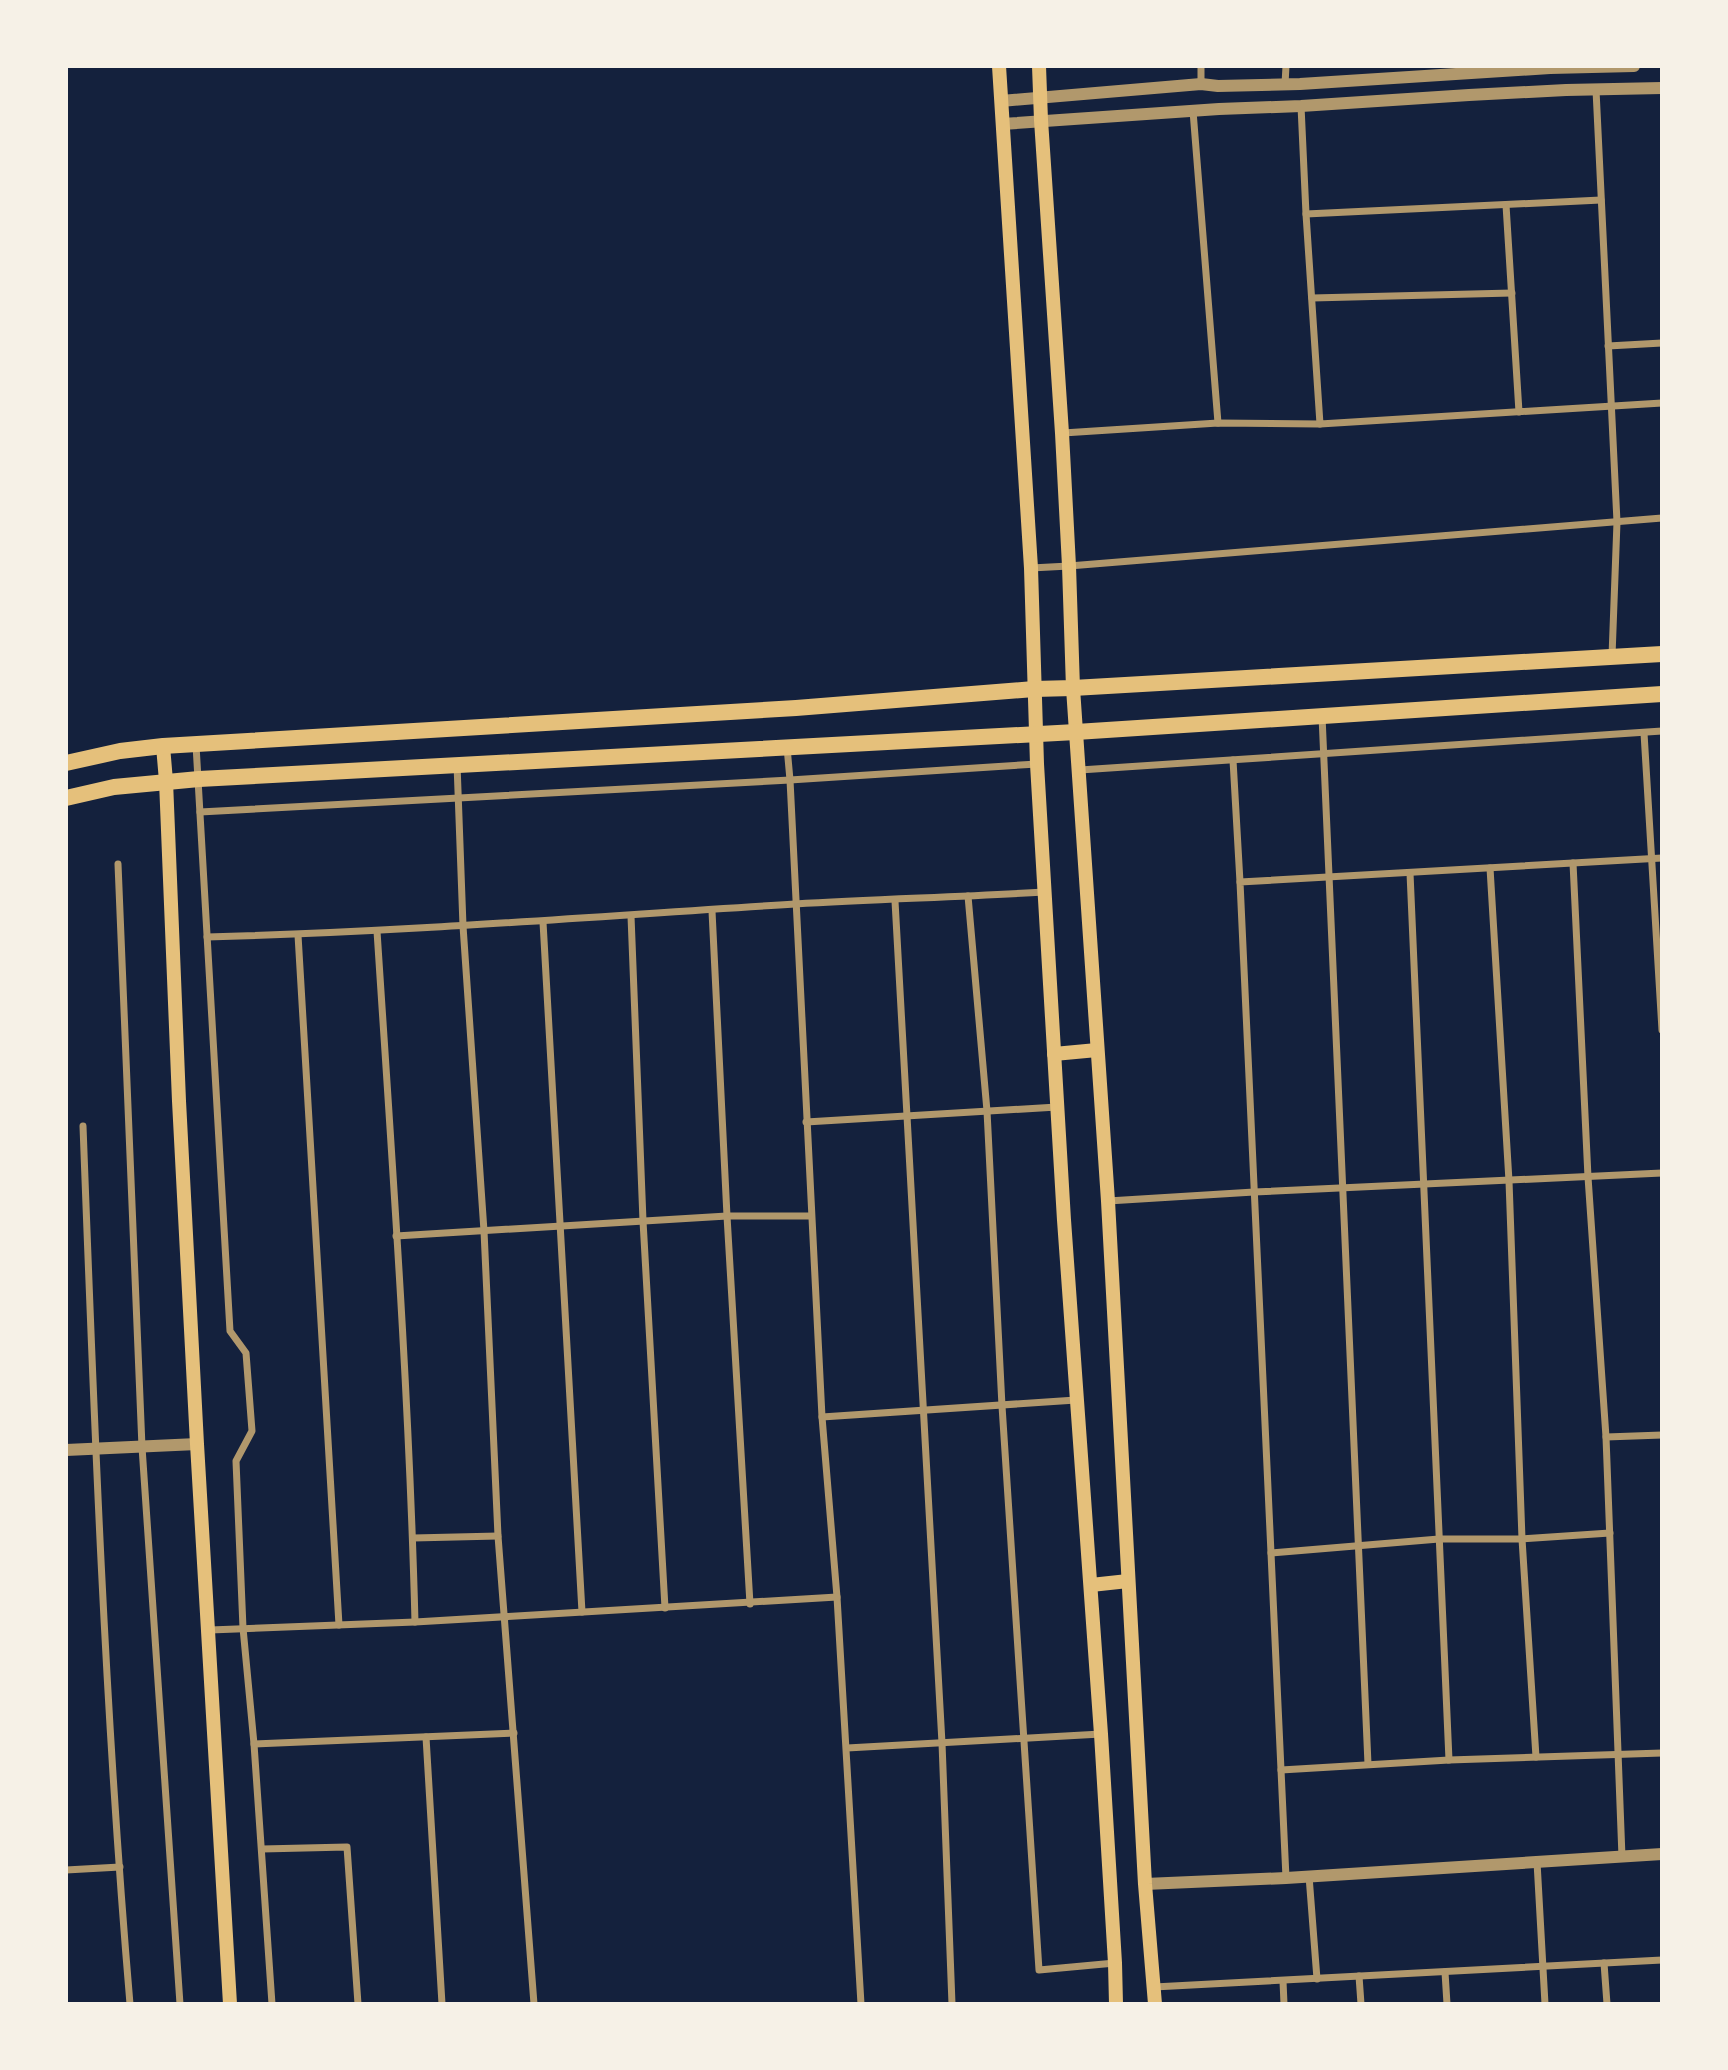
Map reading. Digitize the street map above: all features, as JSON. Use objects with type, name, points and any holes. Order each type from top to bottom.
[{"type":"main road","points":[[999,66],[1031,568],[1044,892],[1076,1400],[1101,1734],[1116,2004]]},
{"type":"main road","points":[[1040,66],[1041,120],[1062,433],[1073,688],[1108,1201],[1128,1581],[1155,2004]]},
{"type":"main road","points":[[66,763],[120,751],[163,746],[796,708],[1034,689],[1661,654]]},
{"type":"main road","points":[[66,798],[114,787],[199,779],[1076,732],[1661,694]]},
{"type":"main road","points":[[163,746],[197,1444],[230,2004]]},
{"type":"main road","points":[[1054,1054],[1097,1050]]},
{"type":"main road","points":[[1091,1585],[1128,1581]]},
{"type":"street","points":[[1201,66],[1201,84]]},
{"type":"street","points":[[1285,84],[1286,66]]},
{"type":"street","points":[[1001,101],[1201,84],[1285,84],[1456,70],[1634,66]]},
{"type":"street","points":[[1002,124],[1469,95],[1661,88]]},
{"type":"street","points":[[1596,90],[1617,522],[1612,657]]},
{"type":"street","points":[[1301,106],[1320,424]]},
{"type":"street","points":[[1193,111],[1218,423]]},
{"type":"street","points":[[1306,214],[1601,201]]},
{"type":"street","points":[[1506,205],[1519,412]]},
{"type":"street","points":[[1312,298],[1511,293]]},
{"type":"street","points":[[1608,346],[1661,343]]},
{"type":"street","points":[[1062,433],[1218,423],[1320,424],[1661,403]]},
{"type":"street","points":[[1031,568],[1661,518]]},
{"type":"street","points":[[1322,715],[1368,1764]]},
{"type":"street","points":[[1080,770],[1661,732]]},
{"type":"street","points":[[1644,733],[1661,1030]]},
{"type":"street","points":[[196,745],[230,1331],[246,1353],[252,1431],[236,1461],[243,1628],[272,2004]]},
{"type":"street","points":[[787,747],[822,1417],[838,1597],[861,2004]]},
{"type":"street","points":[[1233,760],[1286,1878]]},
{"type":"street","points":[[457,764],[463,926],[484,1231],[498,1536],[534,2004]]},
{"type":"street","points":[[200,812],[1037,764]]},
{"type":"street","points":[[1240,882],[1661,858]]},
{"type":"street","points":[[1573,863],[1588,1177],[1606,1437],[1622,1857]]},
{"type":"street","points":[[118,864],[142,1447],[180,2004]]},
{"type":"street","points":[[1490,868],[1509,1181],[1522,1539],[1536,1757]]},
{"type":"street","points":[[1410,873],[1449,1760]]},
{"type":"street","points":[[207,937],[377,931],[796,904],[1044,892]]},
{"type":"street","points":[[968,896],[987,1111],[1002,1406],[1039,1970],[1115,1963]]},
{"type":"street","points":[[895,901],[942,1743],[952,2004]]},
{"type":"street","points":[[712,911],[750,1604]]},
{"type":"street","points":[[631,916],[643,1221],[665,1608]]},
{"type":"street","points":[[543,922],[582,1612]]},
{"type":"street","points":[[377,931],[397,1236],[415,1622]]},
{"type":"street","points":[[298,935],[339,1625]]},
{"type":"street","points":[[807,1122],[1057,1107]]},
{"type":"street","points":[[83,1126],[95,1449],[130,2004]]},
{"type":"street","points":[[1108,1201],[1661,1173]]},
{"type":"street","points":[[397,1236],[727,1216],[811,1216]]},
{"type":"street","points":[[822,1417],[1076,1400]]},
{"type":"street","points":[[1606,1437],[1661,1435]]},
{"type":"street","points":[[66,1450],[197,1444]]},
{"type":"street","points":[[1271,1553],[1439,1539],[1522,1539],[1610,1533]]},
{"type":"street","points":[[413,1538],[498,1536]]},
{"type":"street","points":[[210,1630],[415,1622],[838,1597]]},
{"type":"street","points":[[254,1744],[514,1733]]},
{"type":"street","points":[[846,1748],[1101,1734]]},
{"type":"street","points":[[426,1737],[442,2004]]},
{"type":"street","points":[[1281,1770],[1449,1760],[1661,1753]]},
{"type":"street","points":[[262,1849],[347,1847],[358,2004]]},
{"type":"street","points":[[1146,1884],[1286,1878],[1661,1854]]},
{"type":"street","points":[[1537,1862],[1545,2004]]},
{"type":"street","points":[[66,1870],[120,1867]]},
{"type":"street","points":[[1309,1876],[1317,1979]]},
{"type":"street","points":[[1154,1987],[1661,1960]]},
{"type":"street","points":[[1604,1963],[1607,2004]]},
{"type":"street","points":[[1445,1972],[1447,2004]]},
{"type":"street","points":[[1359,1976],[1361,2004]]},
{"type":"street","points":[[1283,1981],[1284,2004]]}]
